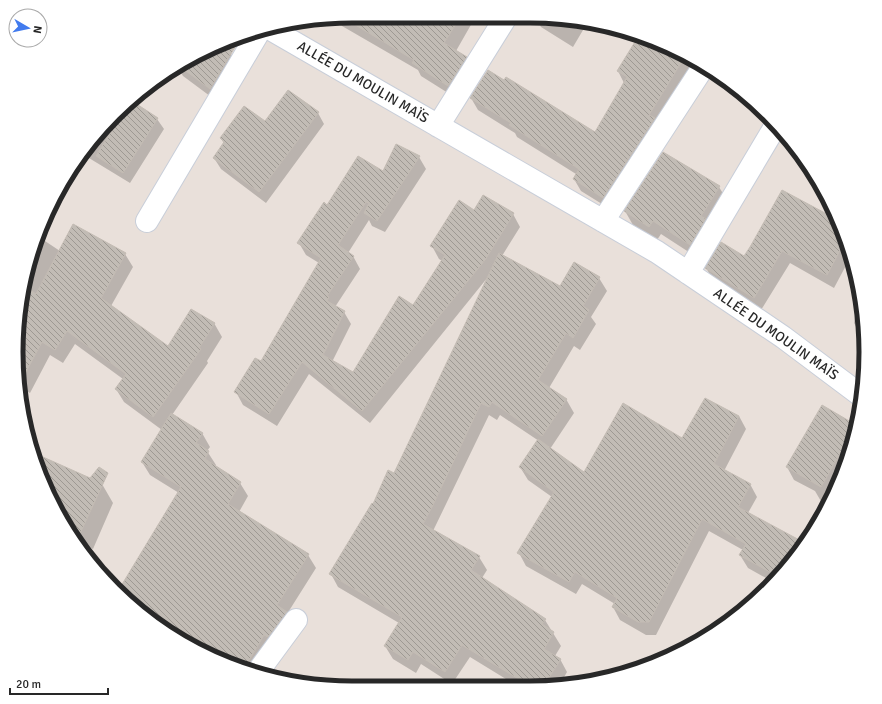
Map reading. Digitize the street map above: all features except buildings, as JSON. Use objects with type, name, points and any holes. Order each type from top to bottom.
[{"type":"street","name":"ALLÉE DU MOULIN MAÏS","points":[[438,126],[502,23]]},
{"type":"street","name":"ALLÉE DU MOULIN MAÏS","points":[[276,32],[657,252],[783,337],[856,391]]},
{"type":"street","points":[[147,221],[256,37]]},
{"type":"street","points":[[603,221],[701,71]]},
{"type":"street","points":[[688,273],[773,130]]},
{"type":"street","points":[[261,668],[296,620]]}]
